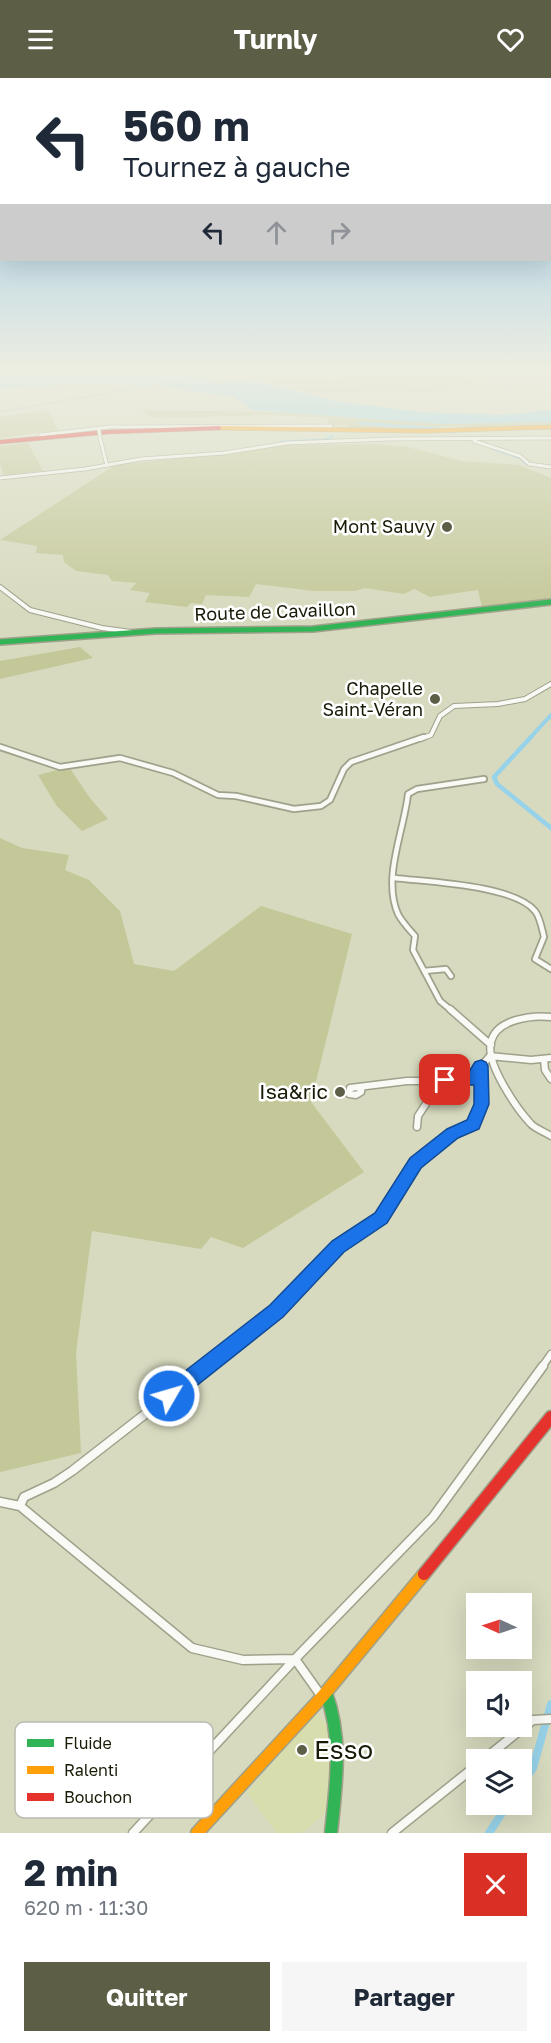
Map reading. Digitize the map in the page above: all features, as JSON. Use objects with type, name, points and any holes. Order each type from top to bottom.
[{"type":"main road","name":"Route de Cavaillon","points":[[0,642],[131,633],[319,629],[551,602]]},
{"type":"main road","points":[[213,1817],[324,1695],[511,1469],[551,1417]]},
{"type":"main road","points":[[324,1695],[335,1710],[338,1736],[331,1833]]},
{"type":"main road","points":[[198,1833],[212,1818]]},
{"type":"street","points":[[103,453],[106,466]]},
{"type":"street","points":[[0,478],[106,466],[141,459],[225,453]]},
{"type":"street","points":[[509,453],[523,458],[529,464],[551,467]]},
{"type":"street","points":[[0,587],[30,610],[102,628],[129,630],[131,633]]},
{"type":"street","points":[[0,747],[60,767],[120,758],[173,773],[218,795],[236,796],[281,807],[310,808],[321,806],[330,800],[344,769],[351,762],[431,735],[440,716],[454,706],[498,704],[525,699],[551,684]]},
{"type":"street","points":[[484,779],[417,789],[408,794],[396,855],[395,878],[396,907],[399,915],[415,936],[413,950],[442,1004],[491,1046]]},
{"type":"street","points":[[395,878],[494,890],[531,907],[544,937],[535,955],[536,959],[551,969]]},
{"type":"street","points":[[424,971],[446,969],[451,976]]},
{"type":"street","points":[[551,1017],[525,1018],[501,1026],[494,1032],[490,1056],[498,1073],[532,1125],[551,1136]]},
{"type":"street","points":[[362,1086],[407,1081],[470,1081],[490,1056],[548,1058],[545,1070],[551,1079]]},
{"type":"street","points":[[20,1506],[24,1497],[54,1483],[72,1471],[277,1311],[338,1247],[381,1218],[415,1163],[453,1133],[473,1124],[482,1104],[481,1066]]},
{"type":"street","points":[[417,1127],[418,1116],[441,1080]]},
{"type":"street","points":[[213,1747],[433,1517],[551,1354]]},
{"type":"street","points":[[0,1502],[20,1506],[192,1648],[213,1656],[266,1661],[295,1659]]},
{"type":"street","points":[[295,1659],[324,1695]]},
{"type":"street","points":[[497,1749],[533,1720],[551,1719]]},
{"type":"street","points":[[392,1833],[466,1774]]},
{"type":"street","points":[[133,1833],[147,1818]]},
{"type":"shaded area","points":[[0,453],[33,453],[43,471],[4,475],[0,464]]},
{"type":"shaded area","points":[[221,453],[430,453],[462,461],[519,465],[551,478],[551,599],[482,607],[478,590],[430,597],[414,589],[404,594],[365,588],[355,591],[314,591],[256,584],[249,597],[206,595],[202,604],[191,603],[187,607],[145,602],[150,593],[130,590],[136,583],[112,581],[108,575],[76,571],[64,562],[63,555],[36,553],[37,546],[0,540],[115,465]]},
{"type":"shaded area","points":[[80,647],[93,658],[0,679],[0,661]]},
{"type":"shaded area","points":[[69,767],[90,798],[108,819],[82,831],[56,805],[38,775]]},
{"type":"shaded area","points":[[0,838],[22,848],[69,855],[65,870],[89,880],[120,911],[134,964],[174,971],[261,906],[352,934],[311,1102],[364,1172],[243,1248],[211,1237],[201,1249],[92,1231],[76,1353],[81,1453],[0,1472]]},
{"type":"shaded area","points":[[316,1712],[331,1730],[333,1744],[325,1813],[302,1833],[277,1833],[247,1793]]},
{"type":"waterway","points":[[506,453],[521,458],[525,463]]},
{"type":"waterway","points":[[529,739],[551,715]]},
{"type":"waterway","points":[[531,737],[494,777],[497,784],[551,828]]},
{"type":"waterway","points":[[532,1769],[551,1704]]},
{"type":"waterway","points":[[489,1833],[501,1815]]},
{"type":"traffic: fast","points":[[0,642],[156,631],[313,629],[551,602]]},
{"type":"traffic: fast","points":[[326,1693],[336,1727],[338,1762],[331,1833]]},
{"type":"traffic: slow","points":[[213,1816],[322,1697],[424,1574]]},
{"type":"traffic: slow","points":[[197,1833],[211,1818]]},
{"type":"traffic: jam","points":[[424,1574],[551,1417]]},
{"type":"place","name":"Mont Sauvy","points":[[447,527]]},
{"type":"place","name":"Chapelle Saint-Véran","points":[[435,699]]},
{"type":"place","name":"Isa&ric","points":[[340,1092]]},
{"type":"place","name":"Esso","points":[[302,1750]]},
{"type":"route","points":[[169,1396],[277,1311],[320,1263],[338,1247],[381,1218],[415,1163],[453,1133],[473,1124],[482,1104],[481,1066],[470,1081],[445,1080]]}]
